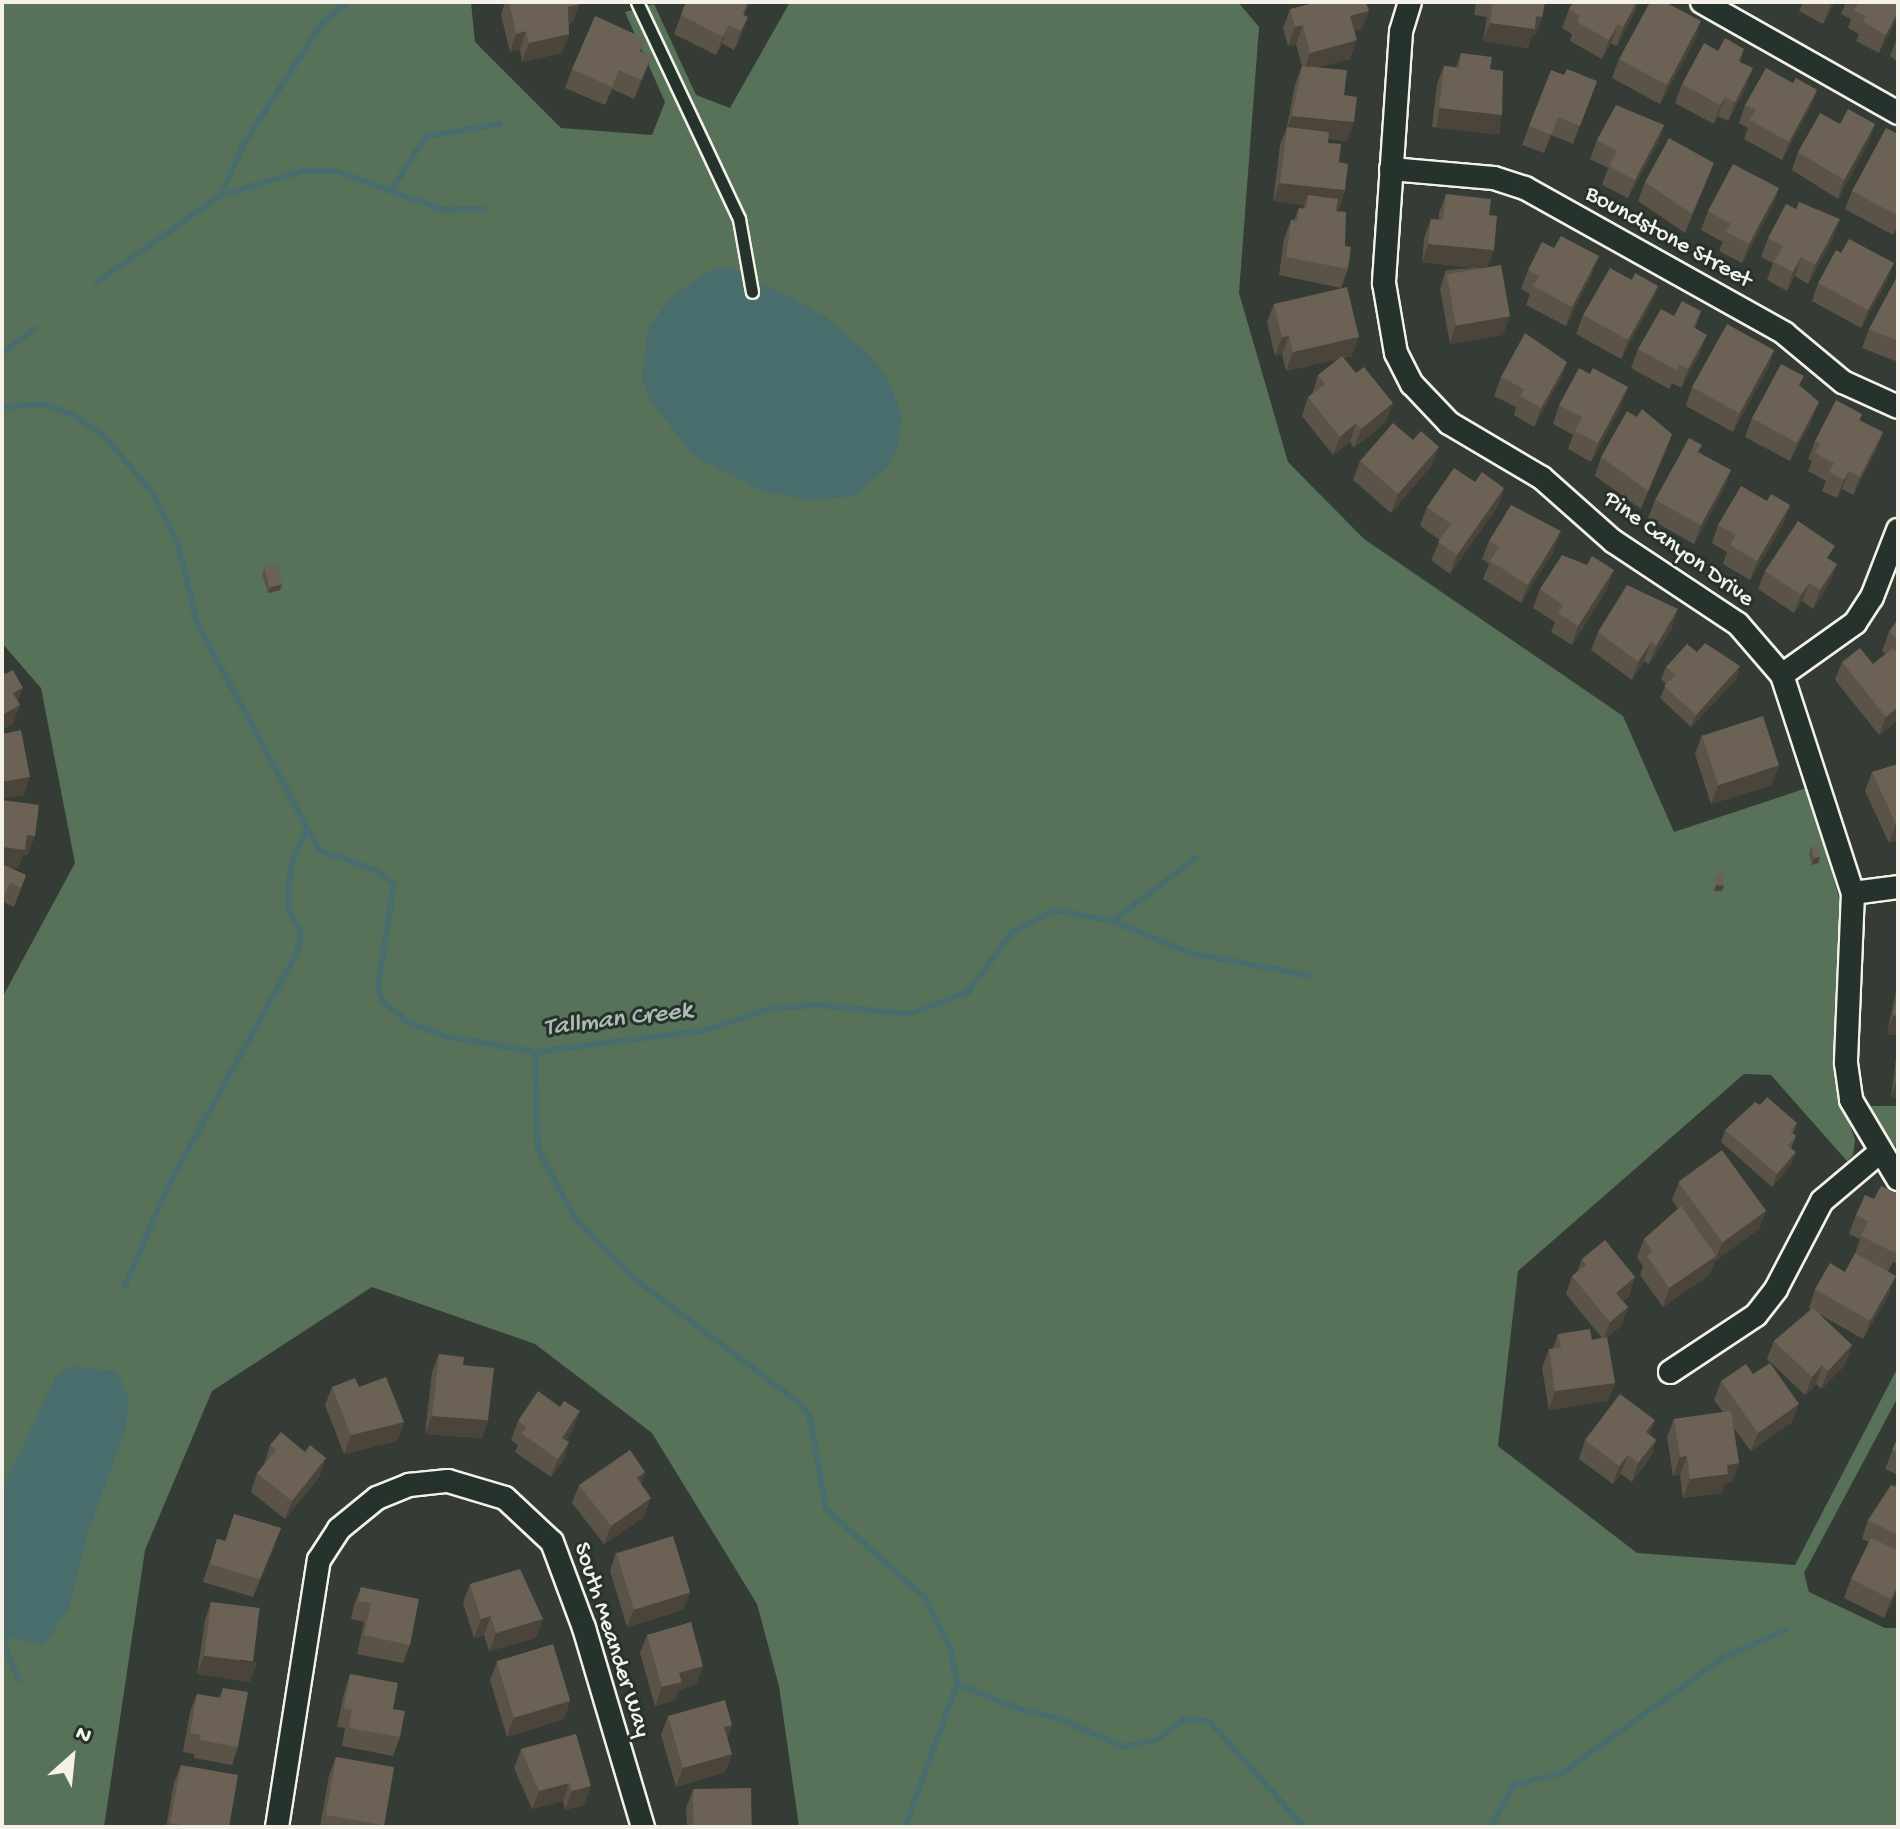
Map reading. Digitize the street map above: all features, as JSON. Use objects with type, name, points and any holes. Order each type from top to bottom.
[{"type":"street","name":"Pine Canyon Drive","points":[[1410,2],[1401,32],[1391,169],[1384,307],[1391,339],[1412,384],[1458,430],[1542,478],[1613,541],[1738,624],[1782,675],[1853,893],[1846,1076],[1851,1100],[1889,1157],[1898,1179]]},
{"type":"street","points":[[1702,2],[1898,113]]},
{"type":"street","name":"Boundstone Street","points":[[1391,169],[1494,178],[1525,188],[1784,333],[1843,382],[1898,407]]},
{"type":"street","points":[[1782,675],[1855,623],[1872,597],[1898,530]]},
{"type":"street","points":[[1853,893],[1898,887]]},
{"type":"street","points":[[1670,1372],[1756,1315],[1776,1289],[1822,1201],[1889,1157]]},
{"type":"street","name":"South Meander Way","points":[[277,1827],[319,1560],[339,1529],[377,1498],[409,1485],[448,1481],[505,1498],[552,1542],[584,1628],[643,1827]]},
{"type":"lane","points":[[637,2],[739,219],[752,292]]},
{"type":"green space","points":[[2,2],[471,2],[475,42],[561,128],[652,135],[665,102],[625,12],[654,4],[696,95],[730,108],[790,2],[1238,2],[1259,27],[1239,293],[1288,462],[1364,539],[1623,716],[1674,832],[1807,788],[1840,901],[1834,1075],[1855,1140],[1853,1155],[1847,1161],[1771,1075],[1744,1074],[1518,1271],[1498,1446],[1637,1553],[1795,1565],[1898,1367],[1898,1397],[1804,1573],[1809,1592],[1885,1628],[1898,1628],[1898,1827],[799,1827],[779,1686],[757,1604],[652,1433],[535,1344],[372,1287],[212,1391],[145,1550],[104,1827],[2,1827],[2,998],[75,863],[41,688],[2,643]]},
{"type":"green space","points":[[1868,1106],[1898,1106],[1898,1148],[1885,1137]]},
{"type":"water","points":[[730,267],[822,314],[873,358],[891,385],[902,418],[897,449],[887,468],[855,496],[810,500],[761,491],[694,456],[651,402],[642,378],[648,328],[673,295],[713,269]]},
{"type":"water","points":[[70,1366],[117,1371],[129,1400],[126,1427],[89,1530],[69,1607],[44,1646],[2,1636],[2,1489],[56,1377]]},
{"type":"building","points":[[509,2],[580,4],[568,7],[569,34],[529,43],[526,31],[516,34]]},
{"type":"building","points":[[686,2],[748,2],[742,14],[748,17],[741,31],[729,25],[723,37],[681,15]]},
{"type":"building","points":[[1317,2],[1366,2],[1369,11],[1350,16],[1357,40],[1310,53],[1303,25],[1295,27],[1290,9]]},
{"type":"building","points":[[1493,2],[1545,2],[1542,17],[1536,16],[1535,29],[1490,23]]},
{"type":"building","points":[[1573,2],[1637,2],[1623,27],[1618,24],[1609,40],[1577,22],[1580,16],[1569,9]]},
{"type":"building","points":[[1650,2],[1665,2],[1701,21],[1667,85],[1619,59]]},
{"type":"building","points":[[1859,2],[1898,2],[1898,12],[1886,35],[1863,22],[1866,16],[1854,10]]},
{"type":"building","points":[[595,16],[646,39],[640,51],[652,56],[641,80],[619,70],[612,87],[572,69]]},
{"type":"building","points":[[1725,38],[1744,49],[1738,61],[1753,68],[1735,102],[1725,97],[1720,105],[1682,84],[1704,43],[1718,51]]},
{"type":"building","points":[[1461,53],[1492,57],[1490,69],[1503,71],[1502,115],[1439,108],[1444,66],[1459,68]]},
{"type":"building","points":[[1302,66],[1347,70],[1344,95],[1357,97],[1354,122],[1292,116]]},
{"type":"building","points":[[1766,68],[1793,83],[1796,78],[1817,90],[1789,142],[1750,120],[1756,110],[1745,105]]},
{"type":"building","points":[[1567,69],[1597,81],[1580,126],[1558,117],[1551,135],[1529,126],[1551,70],[1564,75]]},
{"type":"building","points":[[1616,105],[1664,125],[1635,180],[1609,166],[1617,151],[1597,140]]},
{"type":"building","points":[[1848,109],[1875,124],[1844,180],[1798,152],[1820,113],[1840,124]]},
{"type":"building","points":[[1287,127],[1329,132],[1328,143],[1341,144],[1339,162],[1348,164],[1345,190],[1280,183]]},
{"type":"building","points":[[1886,128],[1898,134],[1898,216],[1852,191]]},
{"type":"building","points":[[1669,138],[1714,163],[1692,214],[1645,182]]},
{"type":"building","points":[[1733,164],[1779,188],[1749,244],[1726,232],[1731,224],[1708,211]]},
{"type":"building","points":[[1446,194],[1491,199],[1489,215],[1497,216],[1494,250],[1428,244],[1431,219],[1443,220]]},
{"type":"building","points":[[1308,195],[1338,199],[1336,211],[1346,212],[1345,246],[1351,247],[1348,269],[1286,257],[1291,220],[1297,221],[1299,208],[1306,209]]},
{"type":"building","points":[[1799,202],[1840,219],[1815,265],[1801,257],[1793,272],[1774,262],[1783,246],[1768,238],[1786,204],[1796,209]]},
{"type":"building","points":[[1561,236],[1599,256],[1572,307],[1533,286],[1539,276],[1528,270],[1542,242],[1554,248]]},
{"type":"building","points":[[1849,239],[1894,263],[1868,310],[1818,283],[1836,250],[1841,253]]},
{"type":"building","points":[[1501,265],[1510,316],[1456,326],[1447,275]]},
{"type":"building","points":[[1610,268],[1632,280],[1635,273],[1658,286],[1628,340],[1583,315]]},
{"type":"building","points":[[1898,275],[1898,341],[1869,329]]},
{"type":"building","points":[[1347,287],[1359,337],[1293,352],[1289,336],[1282,337],[1274,304]]},
{"type":"building","points":[[1682,301],[1701,311],[1693,327],[1707,335],[1688,369],[1679,364],[1676,370],[1638,349],[1661,309],[1674,316]]},
{"type":"building","points":[[1727,324],[1774,350],[1739,413],[1692,387]]},
{"type":"building","points":[[1525,333],[1567,362],[1541,408],[1520,396],[1524,389],[1501,377]]},
{"type":"building","points":[[1342,356],[1356,373],[1364,367],[1393,403],[1361,429],[1356,423],[1340,437],[1308,397],[1325,384],[1318,375]]},
{"type":"building","points":[[1781,364],[1804,376],[1799,385],[1819,402],[1797,443],[1752,418]]},
{"type":"building","points":[[1579,368],[1590,374],[1593,368],[1628,387],[1598,443],[1575,431],[1582,417],[1559,405]]},
{"type":"building","points":[[1836,400],[1862,414],[1859,420],[1883,432],[1860,477],[1849,471],[1844,480],[1829,472],[1834,463],[1815,453],[1820,443],[1815,441]]},
{"type":"building","points":[[1642,409],[1672,434],[1648,491],[1601,457],[1627,411],[1637,417]]},
{"type":"building","points":[[1393,423],[1413,440],[1421,431],[1439,447],[1398,494],[1360,461]]},
{"type":"building","points":[[1689,438],[1702,445],[1698,452],[1731,470],[1701,525],[1655,500]]},
{"type":"building","points":[[1454,468],[1475,482],[1482,472],[1504,488],[1457,555],[1438,542],[1451,524],[1427,507]]},
{"type":"building","points":[[1741,486],[1767,501],[1771,494],[1790,505],[1757,561],[1730,545],[1736,535],[1718,525]]},
{"type":"building","points":[[1511,505],[1561,531],[1528,585],[1490,561],[1499,547],[1489,541]]},
{"type":"building","points":[[1798,521],[1835,546],[1827,558],[1837,564],[1820,590],[1809,583],[1801,595],[1765,571]]},
{"type":"building","points":[[1562,555],[1587,565],[1592,556],[1614,570],[1578,626],[1558,613],[1563,605],[1540,589]]},
{"type":"building","points":[[277,564],[282,584],[269,588],[264,567]]},
{"type":"building","points":[[1627,585],[1678,609],[1656,646],[1651,642],[1638,662],[1598,632]]},
{"type":"building","points":[[1898,619],[1898,639],[1889,632]]},
{"type":"building","points":[[1705,643],[1740,666],[1696,715],[1664,686],[1675,675],[1666,667],[1687,644],[1697,652]]},
{"type":"building","points":[[1860,648],[1873,664],[1893,648],[1898,654],[1898,707],[1886,717],[1842,662]]},
{"type":"building","points":[[2,668],[5,674],[13,670],[23,688],[13,693],[20,705],[2,715]]},
{"type":"building","points":[[1763,716],[1779,765],[1718,785],[1702,736]]},
{"type":"building","points":[[21,730],[30,777],[2,782],[2,734]]},
{"type":"building","points":[[1898,764],[1898,824],[1896,824],[1872,772]]},
{"type":"building","points":[[2,800],[39,805],[35,836],[27,835],[25,850],[2,847]]},
{"type":"building","points":[[1817,845],[1820,857],[1814,858],[1811,846]]},
{"type":"building","points":[[2,864],[26,875],[21,888],[10,883],[2,900]]},
{"type":"building","points":[[1716,874],[1724,875],[1723,886],[1715,885]]},
{"type":"building","points":[[1898,992],[1898,1016],[1893,1015]]},
{"type":"building","points":[[1767,1097],[1797,1123],[1790,1131],[1796,1136],[1788,1146],[1796,1152],[1777,1174],[1725,1130],[1755,1102],[1760,1105]]},
{"type":"building","points":[[1722,1150],[1766,1211],[1722,1242],[1678,1182]]},
{"type":"building","points":[[1881,1186],[1898,1194],[1898,1247],[1895,1253],[1861,1236],[1868,1221],[1856,1215],[1865,1195],[1874,1199]]},
{"type":"building","points":[[1681,1206],[1716,1256],[1669,1288],[1647,1256],[1653,1252],[1644,1239]]},
{"type":"building","points":[[1605,1240],[1635,1277],[1616,1293],[1628,1307],[1610,1322],[1572,1276],[1586,1265],[1582,1259]]},
{"type":"building","points":[[1855,1253],[1896,1276],[1870,1321],[1815,1289],[1830,1263],[1845,1272]]},
{"type":"building","points":[[1813,1308],[1852,1345],[1828,1371],[1822,1365],[1812,1377],[1774,1341]]},
{"type":"building","points":[[1590,1329],[1592,1340],[1607,1337],[1615,1383],[1555,1391],[1549,1349],[1561,1348],[1558,1334]]},
{"type":"building","points":[[439,1354],[464,1357],[463,1365],[494,1368],[488,1420],[432,1416]]},
{"type":"building","points":[[1770,1363],[1799,1404],[1758,1433],[1721,1381],[1746,1364],[1753,1374]]},
{"type":"building","points":[[386,1377],[404,1422],[351,1435],[332,1387],[355,1378],[359,1387]]},
{"type":"building","points":[[538,1391],[560,1407],[564,1401],[580,1411],[562,1438],[569,1442],[558,1459],[522,1434],[526,1427],[518,1421]]},
{"type":"building","points":[[1620,1394],[1655,1420],[1646,1432],[1656,1440],[1638,1463],[1628,1455],[1619,1466],[1585,1440]]},
{"type":"building","points":[[1731,1411],[1739,1463],[1727,1465],[1728,1474],[1690,1479],[1687,1456],[1680,1457],[1674,1419]]},
{"type":"building","points":[[281,1432],[305,1452],[310,1445],[326,1458],[292,1501],[257,1473],[276,1450],[270,1445]]},
{"type":"building","points":[[1898,1437],[1898,1453],[1892,1450]]},
{"type":"building","points":[[630,1450],[645,1472],[637,1478],[651,1498],[611,1526],[579,1485]]},
{"type":"building","points":[[1891,1485],[1898,1487],[1898,1535],[1868,1520]]},
{"type":"building","points":[[234,1514],[281,1528],[260,1579],[210,1564],[217,1539],[226,1541]]},
{"type":"building","points":[[673,1536],[690,1592],[634,1610],[617,1553]]},
{"type":"building","points":[[1871,1538],[1898,1551],[1898,1585],[1891,1599],[1851,1579]]},
{"type":"building","points":[[520,1569],[543,1619],[496,1633],[491,1616],[481,1619],[470,1584]]},
{"type":"building","points":[[361,1587],[419,1599],[410,1645],[364,1635],[371,1603],[358,1601]]},
{"type":"building","points":[[211,1602],[260,1608],[253,1662],[204,1656]]},
{"type":"building","points":[[691,1622],[703,1666],[679,1673],[682,1682],[662,1687],[647,1635]]},
{"type":"building","points":[[553,1644],[570,1700],[514,1718],[497,1661]]},
{"type":"building","points":[[350,1674],[398,1683],[393,1709],[405,1711],[400,1737],[349,1728],[352,1710],[344,1708]]},
{"type":"building","points":[[223,1688],[248,1692],[238,1747],[200,1740],[201,1735],[190,1733],[197,1694],[221,1698]]},
{"type":"building","points":[[725,1700],[732,1725],[724,1727],[732,1754],[683,1768],[668,1716]]},
{"type":"building","points":[[576,1734],[591,1786],[572,1791],[569,1783],[539,1791],[521,1749]]},
{"type":"building","points":[[336,1757],[394,1767],[384,1825],[326,1815]]},
{"type":"building","points":[[181,1765],[238,1775],[229,1827],[170,1823]]},
{"type":"building","points":[[751,1788],[752,1827],[694,1827],[693,1789]]},
{"type":"waterway","points":[[220,196],[245,142],[322,23],[348,2]]},
{"type":"waterway","points":[[392,189],[426,136],[500,124]]},
{"type":"waterway","points":[[97,282],[220,196],[302,171],[336,171],[444,210],[484,209]]},
{"type":"waterway","points":[[2,353],[35,329]]},
{"type":"waterway","name":"Tallman Creek","points":[[2,407],[43,404],[73,415],[103,435],[153,493],[177,542],[197,623],[319,850],[375,870],[394,884],[378,987],[382,1001],[409,1023],[449,1037],[535,1052],[706,1030],[772,1008],[817,1005],[909,1014],[968,992],[1012,932],[1054,910],[1113,921],[1189,953],[1312,976]]},
{"type":"waterway","points":[[125,1286],[169,1184],[297,953],[301,932],[289,912],[288,890],[293,860],[307,830]]},
{"type":"waterway","points":[[1113,921],[1196,858]]},
{"type":"waterway","points":[[535,1052],[538,1149],[574,1217],[636,1280],[802,1405],[810,1418],[826,1509],[924,1597],[949,1645],[957,1684],[1020,1709],[1060,1719],[1123,1747],[1156,1740],[1185,1719],[1210,1722],[1304,1827]]},
{"type":"waterway","points":[[2,1651],[8,1630]]},
{"type":"waterway","points":[[1491,1827],[1513,1785],[1562,1773],[1721,1659],[1785,1630]]},
{"type":"waterway","points":[[6,1651],[19,1680]]},
{"type":"waterway","points":[[905,1827],[957,1684]]}]
